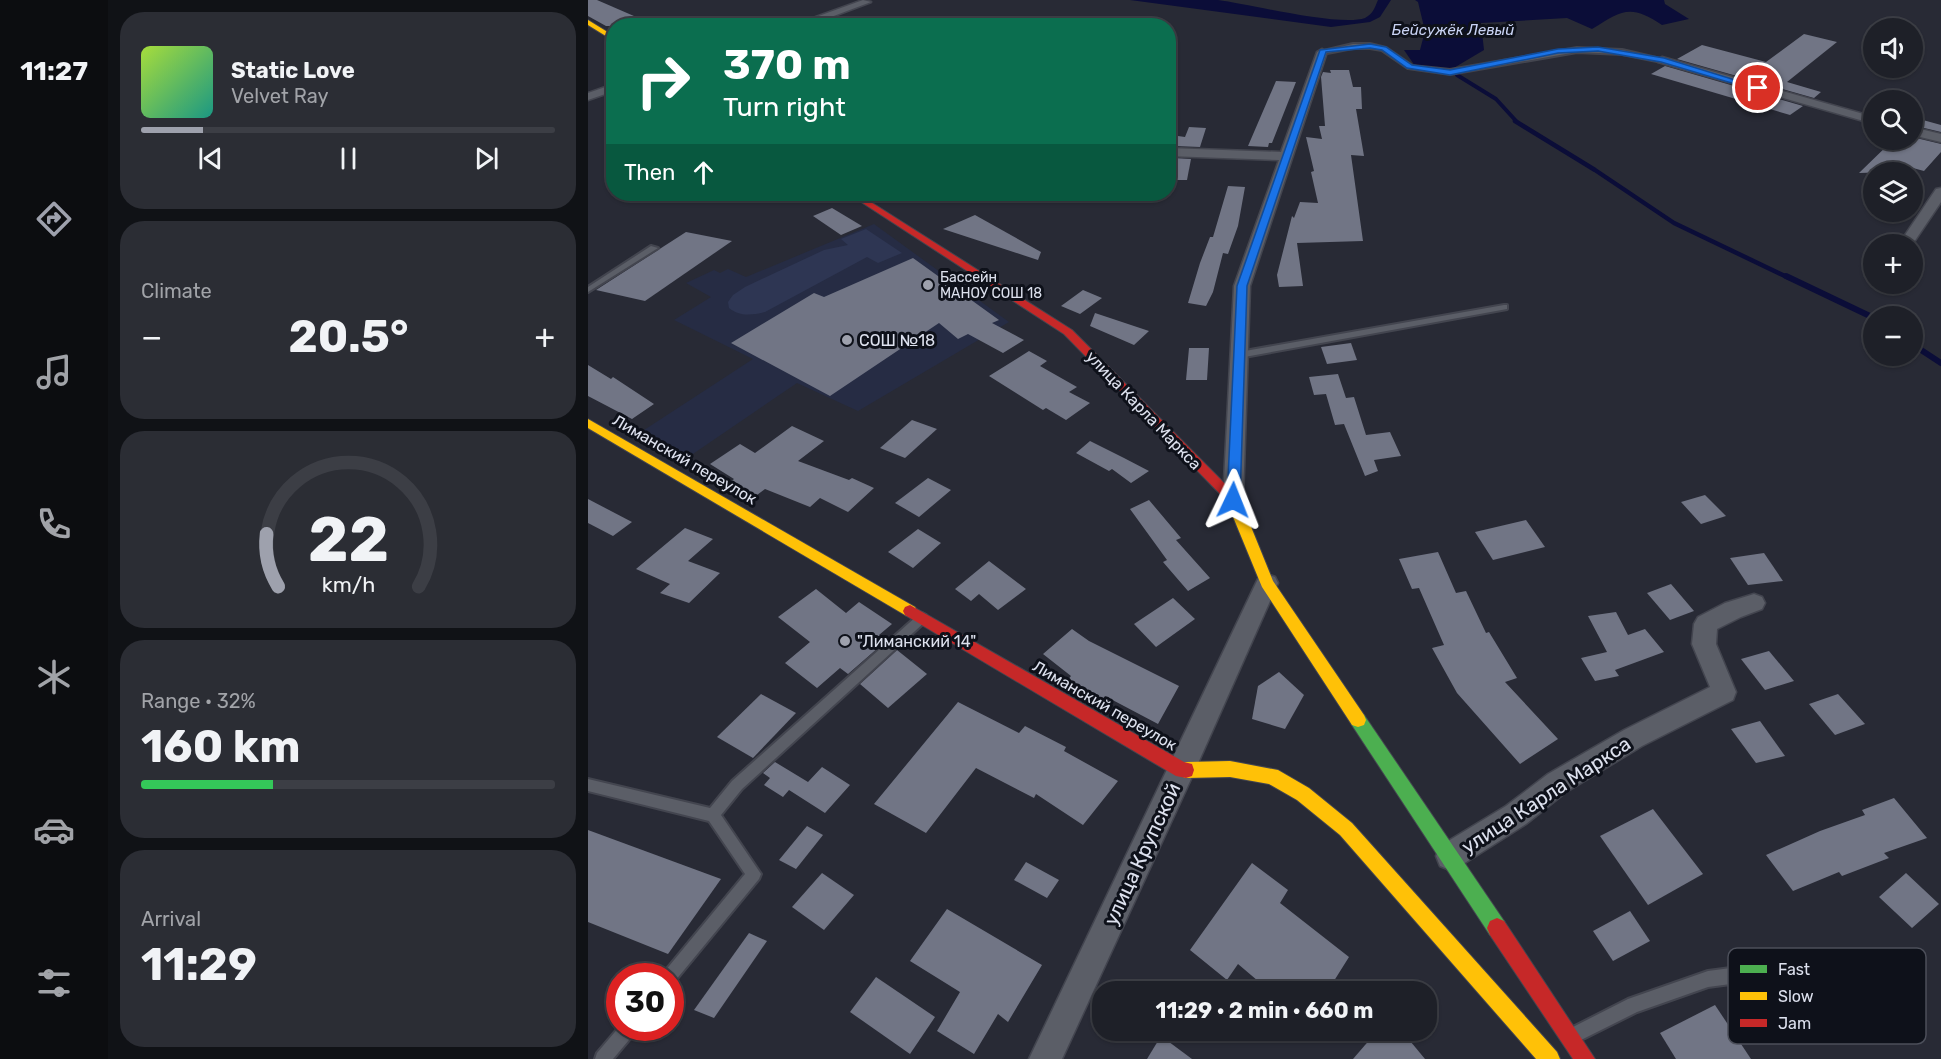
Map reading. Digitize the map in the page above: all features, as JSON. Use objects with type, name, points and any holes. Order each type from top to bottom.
[{"type":"main road","points":[[588,22],[606,34]]},
{"type":"main road","name":"улица Карла Маркса","points":[[864,201],[1068,332],[1233,500],[1267,583],[1585,1059]]},
{"type":"main road","name":"Лиманский переулок","points":[[588,423],[1182,770],[1230,769],[1272,776],[1303,794],[1346,829],[1550,1059]]},
{"type":"street","points":[[829,18],[868,1]]},
{"type":"street","points":[[1233,500],[1242,286],[1322,52]]},
{"type":"street","points":[[1662,60],[1863,118]]},
{"type":"street","points":[[588,97],[606,90]]},
{"type":"street","points":[[1923,134],[1941,138]]},
{"type":"street","points":[[1176,152],[1287,156]]},
{"type":"street","points":[[1913,234],[1941,192]]},
{"type":"street","name":"улица Крупской","points":[[1045,1059],[1182,770],[1267,583]]},
{"type":"street","name":"улица Карла Маркса","points":[[1450,856],[1516,815],[1557,783],[1633,738],[1724,692],[1704,644],[1706,624],[1733,610],[1754,603]]},
{"type":"lane","points":[[1322,52],[1353,46],[1370,46],[1384,49],[1410,67],[1450,72],[1558,51],[1622,52],[1662,60]]},
{"type":"lane","points":[[588,290],[654,248]]},
{"type":"lane","points":[[1239,355],[1504,308]]},
{"type":"lane","points":[[712,815],[736,785],[923,618]]},
{"type":"lane","points":[[588,784],[712,815],[754,874],[681,963]]},
{"type":"lane","points":[[1570,1037],[1634,1005],[1708,979],[1728,977]]},
{"type":"lane","points":[[603,1059],[618,1041]]},
{"type":"shaded area","name":"СОШ №18","points":[[874,224],[1009,322],[858,411],[797,383],[687,458],[641,432],[753,359],[674,320],[711,297],[686,283],[714,270],[720,273],[728,269],[746,277]]},
{"type":"shaded area","points":[[866,229],[902,253],[878,263],[867,257],[765,312],[742,314],[729,308],[728,302],[733,295],[745,287],[824,250],[848,245],[841,239]]},
{"type":"water","name":"Бейсужёк Левый","points":[[1130,0],[1218,0],[1336,20],[1353,20],[1368,16],[1378,0],[1391,0],[1380,17],[1370,22],[1331,27]]},
{"type":"water","name":"Бейсужёк Левый","points":[[1415,0],[1664,0],[1665,4],[1689,19],[1662,25],[1642,14],[1626,12],[1592,29],[1567,18],[1481,23],[1484,50],[1452,69],[1415,66],[1404,50],[1420,50],[1425,31],[1418,2]]},
{"type":"building","points":[[588,0],[597,0],[639,18],[606,18],[606,26],[588,16]]},
{"type":"building","points":[[1804,34],[1837,42],[1787,82],[1821,92],[1814,98],[1677,59],[1702,45],[1766,62]]},
{"type":"building","points":[[1665,66],[1803,106],[1790,115],[1651,74]]},
{"type":"building","points":[[1330,70],[1349,70],[1353,87],[1361,87],[1362,109],[1356,109],[1364,156],[1351,155],[1363,241],[1297,243],[1303,286],[1279,287],[1277,275],[1292,216],[1294,218],[1300,202],[1318,203],[1306,137],[1322,139],[1319,126],[1325,126],[1321,77],[1323,72],[1331,73]]},
{"type":"building","points":[[1276,81],[1296,82],[1272,143],[1269,143],[1268,147],[1248,146]]},
{"type":"building","points":[[1923,120],[1941,125],[1941,132],[1923,128]]},
{"type":"building","points":[[1189,127],[1206,128],[1200,147],[1176,146],[1178,136],[1185,137]]},
{"type":"building","points":[[1923,140],[1941,144],[1941,152],[1924,171],[1923,162],[1870,162],[1883,150],[1923,150]]},
{"type":"building","points":[[1176,158],[1191,159],[1187,180],[1176,180]]},
{"type":"building","points":[[1228,186],[1245,187],[1238,226],[1228,254],[1223,253],[1213,292],[1206,306],[1188,303],[1200,263],[1210,237],[1213,237]]},
{"type":"building","points":[[832,208],[862,226],[841,235],[813,216]]},
{"type":"building","points":[[975,215],[1041,252],[1038,260],[943,229]]},
{"type":"building","points":[[686,232],[732,241],[645,301],[596,290]]},
{"type":"building","points":[[913,258],[999,320],[992,323],[1024,340],[1003,353],[968,334],[958,339],[939,323],[830,396],[731,343],[814,293],[824,297]]},
{"type":"building","points":[[1083,290],[1102,298],[1080,314],[1061,306]]},
{"type":"building","points":[[1095,313],[1149,331],[1134,345],[1090,326]]},
{"type":"building","points":[[1351,343],[1357,360],[1327,364],[1321,347]]},
{"type":"building","points":[[1189,348],[1209,348],[1207,380],[1186,380]]},
{"type":"building","points":[[1029,351],[1047,361],[1040,366],[1077,387],[1069,392],[1090,403],[1066,420],[1046,408],[1043,410],[989,376]]},
{"type":"building","points":[[588,365],[611,379],[613,377],[654,404],[632,419],[588,396]]},
{"type":"building","points":[[1338,374],[1346,398],[1354,397],[1366,435],[1390,432],[1401,456],[1374,460],[1378,471],[1365,476],[1344,424],[1335,425],[1326,394],[1314,395],[1309,377]]},
{"type":"building","points":[[912,420],[937,429],[905,458],[880,448]]},
{"type":"building","points":[[792,426],[824,441],[798,461],[849,480],[852,478],[874,488],[848,512],[820,498],[810,507],[765,489],[757,495],[729,483],[734,479],[710,464],[740,444],[755,453]]},
{"type":"building","points":[[1090,441],[1149,471],[1131,483],[1112,469],[1109,471],[1076,453]]},
{"type":"building","points":[[928,478],[951,490],[919,517],[895,503]]},
{"type":"building","points":[[1705,495],[1726,516],[1701,524],[1681,502]]},
{"type":"building","points":[[588,499],[632,522],[613,536],[588,523]]},
{"type":"building","points":[[1149,500],[1181,538],[1176,540],[1210,578],[1188,591],[1163,562],[1167,560],[1130,509]]},
{"type":"building","points":[[1526,520],[1545,547],[1493,560],[1475,532]]},
{"type":"building","points":[[685,528],[713,539],[688,561],[720,573],[689,603],[660,593],[670,584],[636,569]]},
{"type":"building","points":[[918,529],[941,543],[913,568],[888,552]]},
{"type":"building","points":[[1438,552],[1456,593],[1466,591],[1486,633],[1489,632],[1517,678],[1505,682],[1558,739],[1520,764],[1457,693],[1432,648],[1444,645],[1419,588],[1412,589],[1399,559]]},
{"type":"building","points":[[1764,553],[1783,581],[1748,585],[1730,558]]},
{"type":"building","points":[[989,561],[1026,589],[998,610],[979,594],[971,601],[955,589]]},
{"type":"building","points":[[1671,584],[1694,611],[1670,620],[1647,593]]},
{"type":"building","points":[[816,589],[846,613],[859,602],[892,624],[879,635],[886,641],[848,674],[840,668],[817,688],[785,663],[810,642],[778,617]]},
{"type":"building","points":[[1173,598],[1195,619],[1156,647],[1134,624]]},
{"type":"building","points":[[1616,612],[1628,635],[1645,629],[1664,652],[1615,670],[1619,676],[1595,681],[1581,658],[1607,652],[1588,616]]},
{"type":"building","points":[[1072,629],[1089,641],[1179,686],[1158,724],[1105,696],[1103,699],[1067,681],[1071,676],[1043,654]]},
{"type":"building","points":[[897,650],[927,674],[888,708],[860,684]]},
{"type":"building","points":[[1769,651],[1794,681],[1765,690],[1741,659]]},
{"type":"building","points":[[1279,672],[1304,695],[1285,729],[1252,719],[1258,686]]},
{"type":"building","points":[[761,694],[796,713],[753,758],[717,737]]},
{"type":"building","points":[[1838,694],[1865,724],[1835,735],[1809,704]]},
{"type":"building","points":[[958,702],[1019,733],[1025,726],[1066,747],[1064,751],[1118,781],[1083,825],[1036,794],[1034,798],[976,768],[926,833],[874,804]]},
{"type":"building","points":[[1760,721],[1785,756],[1756,763],[1731,729]]},
{"type":"building","points":[[775,762],[808,782],[822,767],[850,785],[825,813],[789,790],[783,797],[764,785],[770,778],[763,773]]},
{"type":"building","points":[[1894,798],[1927,838],[1884,853],[1889,858],[1842,876],[1839,872],[1793,891],[1766,855],[1820,831],[1865,815],[1862,810]]},
{"type":"building","points":[[1653,809],[1703,874],[1648,905],[1600,836]]},
{"type":"building","points":[[807,826],[823,835],[796,869],[779,860]]},
{"type":"building","points":[[588,830],[721,879],[668,954],[588,922]]},
{"type":"building","points":[[1026,862],[1059,880],[1047,898],[1014,880]]},
{"type":"building","points":[[1252,863],[1288,890],[1280,903],[1349,957],[1334,981],[1258,981],[1238,964],[1227,980],[1190,950]]},
{"type":"building","points":[[822,873],[854,895],[824,930],[792,907]]},
{"type":"building","points":[[1906,873],[1939,904],[1912,928],[1879,897]]},
{"type":"building","points":[[947,909],[1042,965],[1008,1022],[998,1014],[974,1054],[937,1031],[960,992],[910,961]]},
{"type":"building","points":[[1630,911],[1650,941],[1613,961],[1593,931]]},
{"type":"building","points":[[749,933],[767,941],[714,1018],[694,1010]]},
{"type":"building","points":[[876,977],[935,1017],[910,1054],[850,1012]]},
{"type":"building","points":[[1715,1005],[1728,1024],[1728,1044],[1741,1044],[1751,1059],[1676,1059],[1660,1033]]},
{"type":"building","points":[[1158,1041],[1168,1041],[1192,1059],[1147,1059]]},
{"type":"building","points":[[1369,1041],[1410,1041],[1425,1059],[1353,1059]]},
{"type":"waterway","points":[[1457,75],[1496,99],[1517,122]]},
{"type":"waterway","points":[[1515,121],[1595,170],[1674,223],[1789,278]]},
{"type":"waterway","points":[[1786,276],[1863,313]]},
{"type":"waterway","points":[[1923,351],[1941,363]]},
{"type":"traffic: fast","points":[[1358,720],[1497,928]]},
{"type":"traffic: slow","points":[[588,22],[606,34]]},
{"type":"traffic: slow","points":[[588,423],[910,611]]},
{"type":"traffic: slow","points":[[1236,507],[1267,583],[1358,720]]},
{"type":"traffic: slow","points":[[1186,770],[1230,769],[1272,776],[1303,794],[1346,829],[1550,1059]]},
{"type":"traffic: jam","points":[[864,201],[1068,332],[1233,500],[1236,507]]},
{"type":"traffic: jam","points":[[910,611],[1182,770],[1186,770]]},
{"type":"traffic: jam","points":[[1497,928],[1585,1059]]},
{"type":"place","name":"Бассейн МАНОУ СОШ 18","points":[[928,285]]},
{"type":"place","name":"СОШ №18","points":[[847,340]]},
{"type":"place","name":"\"Лиманский 14\"","points":[[845,641]]},
{"type":"route","points":[[1233,500],[1242,286],[1323,50],[1370,46],[1384,49],[1410,67],[1421,70],[1461,72],[1558,51],[1598,49],[1662,60],[1758,88]]}]
